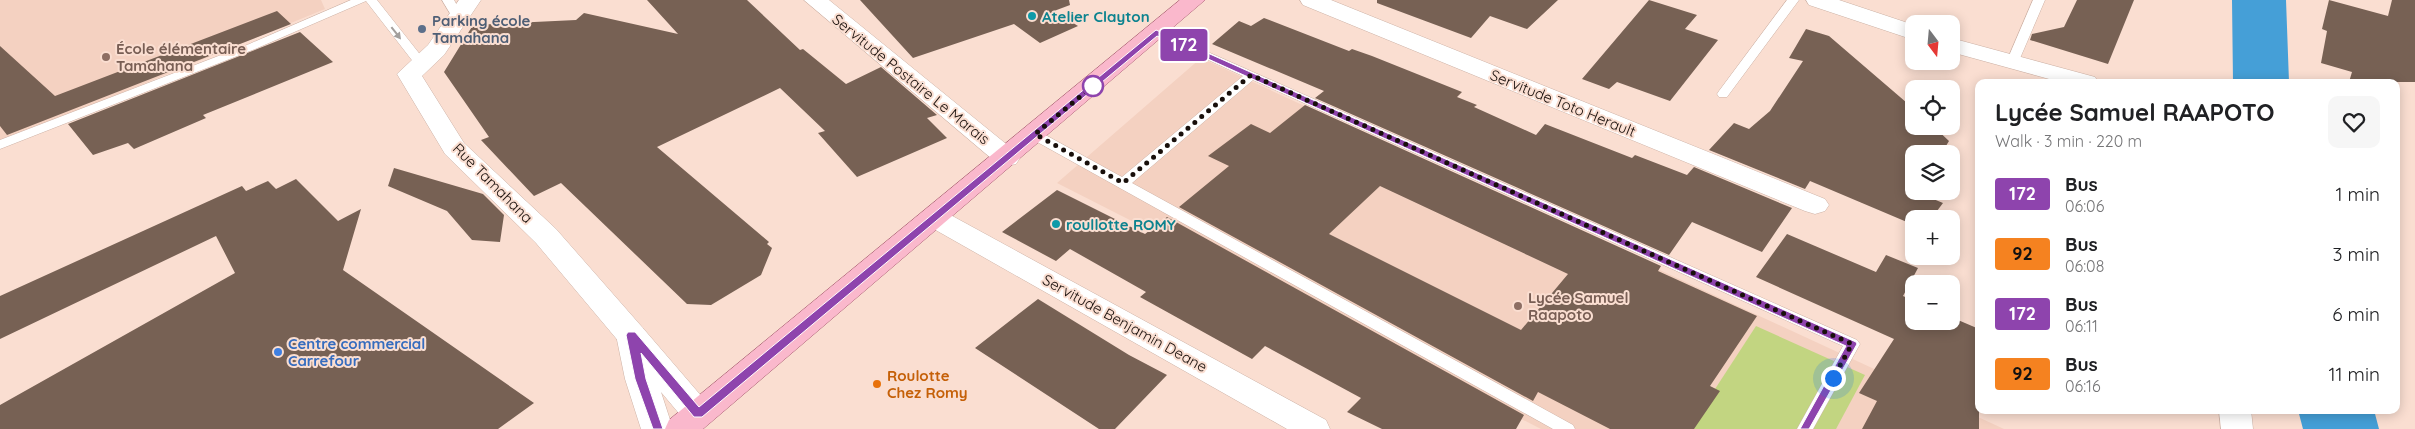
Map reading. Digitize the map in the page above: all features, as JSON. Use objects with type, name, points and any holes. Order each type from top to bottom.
[{"type":"main road","points":[[689,422],[1194,0]]},
{"type":"street","name":"Servitude Postaire Le Marais","points":[[815,0],[1007,158]]},
{"type":"street","name":"Servitude Toto Herault","points":[[1311,0],[1815,205]]},
{"type":"street","points":[[1817,0],[1905,30]]},
{"type":"street","name":"Rue Tamahana","points":[[459,6],[444,40],[422,65],[409,74],[454,148],[546,236],[631,335]]},
{"type":"street","points":[[1960,48],[2075,79]]},
{"type":"street","name":"Servitude Benjamin Deane","points":[[935,218],[1314,429]]},
{"type":"street","points":[[631,335],[689,422]]},
{"type":"street","points":[[631,335],[641,379],[657,429]]},
{"type":"street","points":[[2235,414],[2237,429]]},
{"type":"lane","points":[[0,145],[242,50],[361,0]]},
{"type":"lane","points":[[371,0],[422,65]]},
{"type":"lane","points":[[1723,94],[1793,0]]},
{"type":"lane","points":[[2012,62],[2039,0]]},
{"type":"lane","points":[[1156,32],[1852,344],[1805,429]]},
{"type":"lane","points":[[1123,183],[1251,75]]},
{"type":"lane","points":[[1035,134],[1567,429]]},
{"type":"shaded area","name":"École élémentaire Tamahana","points":[[0,0],[321,0],[325,9],[0,143]]},
{"type":"shaded area","name":"Lycée Samuel Raapoto","points":[[1201,58],[2004,429],[1541,429],[1057,183]]},
{"type":"green space","points":[[1756,326],[1865,375],[1836,429],[1689,429]]},
{"type":"building","points":[[647,0],[747,0],[800,50],[803,49],[846,84],[881,67],[937,115],[927,118],[947,138],[857,177],[818,133],[825,131],[780,88],[657,147],[769,242],[767,244],[772,248],[761,275],[711,305],[687,304],[561,183],[534,196],[481,140],[489,137],[444,72],[473,25],[576,20],[584,13],[678,34]]},
{"type":"building","points":[[860,0],[1069,0],[1070,5],[1054,11],[1078,26],[1040,43],[1014,24],[913,58]]},
{"type":"building","points":[[1377,0],[1558,0],[1527,29],[1490,16],[1471,38],[1377,3]]},
{"type":"building","points":[[1649,0],[1697,15],[1685,29],[1718,40],[1670,101],[1617,82],[1609,89],[1582,79]]},
{"type":"building","points":[[2077,0],[2134,0],[2108,64],[2030,40],[2032,34],[2064,27]]},
{"type":"building","points":[[2329,0],[2388,16],[2392,0],[2415,0],[2415,82],[2400,82],[2400,79],[2350,79],[2352,72],[2321,63],[2327,31],[2322,29]]},
{"type":"building","points":[[277,11],[291,24],[7,135],[0,126],[0,46],[55,96]]},
{"type":"building","points":[[1264,18],[1349,51],[1352,49],[1372,56],[1462,92],[1457,97],[1477,105],[1474,107],[1536,135],[1545,124],[1632,158],[1635,155],[1687,175],[1694,167],[1792,208],[1762,252],[1692,222],[1669,255],[1315,98],[1324,91],[1212,44],[1239,21],[1251,26]]},
{"type":"building","points":[[1806,29],[1829,36],[1905,101],[1905,135],[1943,135],[1949,141],[1947,145],[1905,145],[1905,200],[1936,200],[1943,203],[1938,210],[1905,210],[1905,221],[1810,181],[1805,189],[1709,150],[1734,123],[1749,129],[1770,111],[1803,61],[1789,58]]},
{"type":"building","points":[[300,32],[333,62],[203,115],[206,118],[134,149],[128,143],[93,155],[68,124]]},
{"type":"building","points":[[1305,105],[1661,266],[1658,271],[1757,316],[1710,386],[1720,391],[1694,429],[1610,429],[1538,392],[1533,401],[1179,207],[1229,166],[1208,156],[1251,124],[1270,133]],"holes":[[[1380,186],[1568,274],[1521,330],[1329,234]]]},
{"type":"building","points":[[394,168],[483,194],[504,215],[500,242],[472,240],[447,211],[388,186]]},
{"type":"building","name":"Centre commercial Carrefour","points":[[296,179],[338,221],[361,209],[343,270],[534,403],[498,429],[0,429],[0,405],[235,273],[216,236],[0,339],[0,296],[242,186],[246,191],[268,181],[276,189]]},
{"type":"building","points":[[1057,190],[1145,234],[1167,217],[1524,415],[1516,429],[1382,429],[1347,412],[1361,398],[1265,346],[1252,359],[1140,297],[1146,292],[1070,249],[1056,261],[1002,232]]},
{"type":"building","points":[[1787,234],[1876,272],[1886,255],[1905,263],[1905,265],[1918,268],[1914,275],[1905,275],[1905,292],[1903,296],[1905,297],[1905,330],[1960,330],[1960,321],[1975,327],[1975,414],[1979,414],[1979,429],[1862,429],[1877,401],[1859,393],[1894,339],[1756,277]]},
{"type":"building","points":[[1038,299],[1129,355],[1167,375],[1115,429],[1099,429],[975,348]]},
{"type":"waterway","points":[[2259,0],[2261,79]]},
{"type":"waterway","points":[[2337,414],[2341,429]]},
{"type":"bus line","name":"172","points":[[657,429],[641,379],[631,335],[698,414],[1156,32],[1852,344],[1805,429]]},
{"type":"place","name":"Atelier Clayton","points":[[1032,16]]},
{"type":"place","name":"Parking école Tamahana","points":[[422,29]]},
{"type":"place","name":"École élémentaire Tamahana","points":[[106,57]]},
{"type":"place","name":"roullotte ROMY","points":[[1056,224]]},
{"type":"place","name":"Lycée Samuel Raapoto","points":[[1518,306]]},
{"type":"place","name":"Centre commercial Carrefour","points":[[278,352]]},
{"type":"place","name":"Roulotte Chez Romy","points":[[877,384]]},
{"type":"route","points":[[1093,86],[1035,134],[1123,183],[1251,75],[1852,344],[1833,378]]}]
